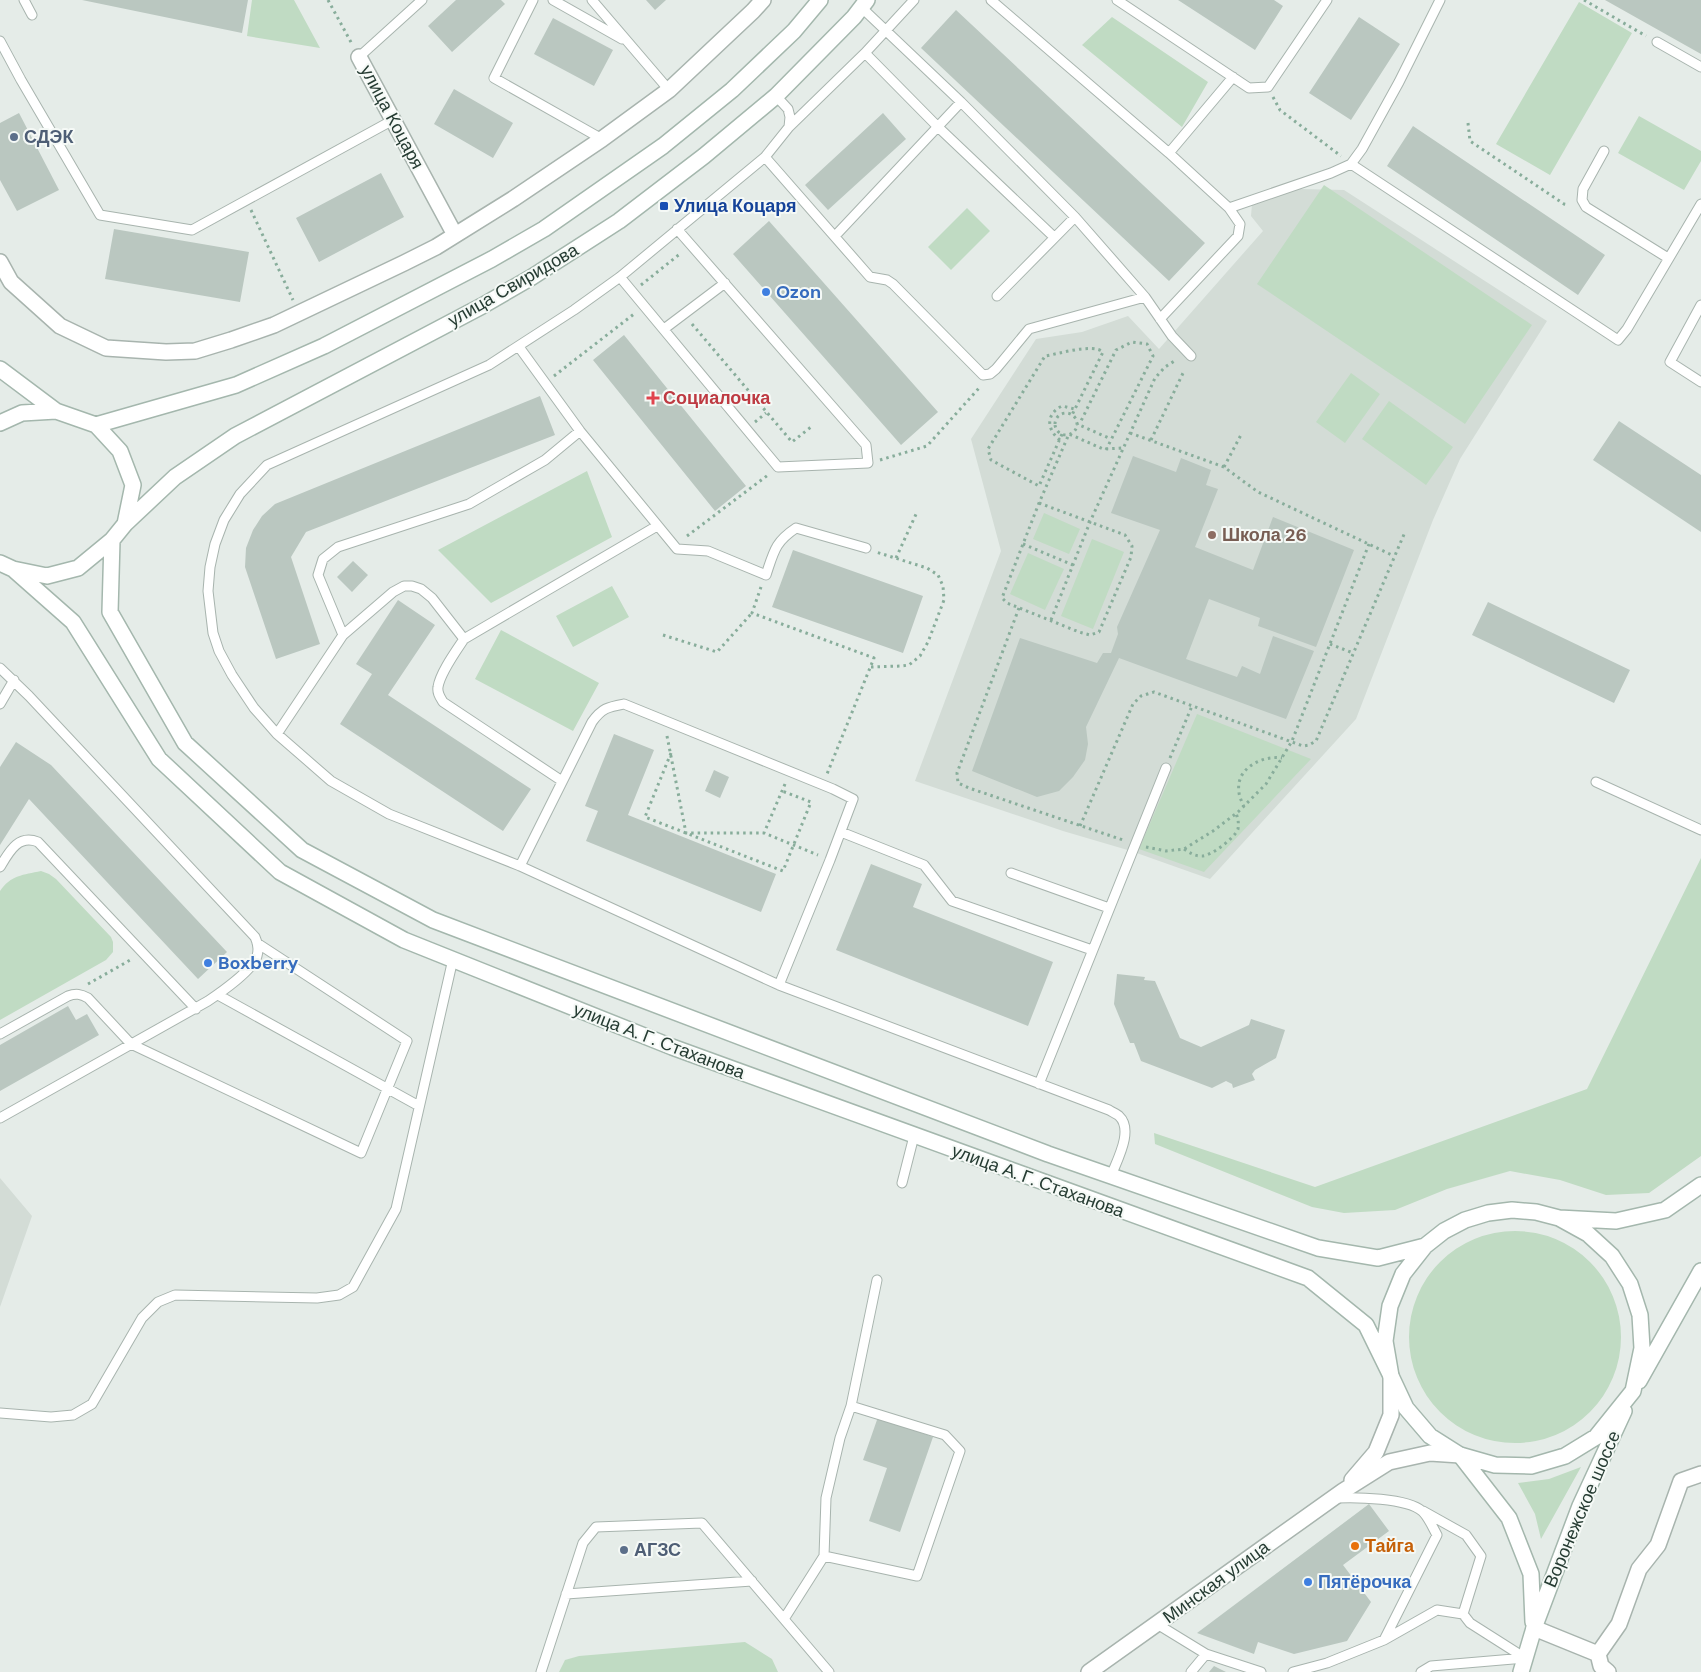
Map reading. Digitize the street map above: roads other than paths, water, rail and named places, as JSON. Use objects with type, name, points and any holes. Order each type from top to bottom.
[{"type":"main road","points":[[0,262],[11,282],[60,326],[106,348],[166,352],[195,351],[240,337],[299,313],[404,263],[455,235],[542,180],[602,139],[668,90],[763,0]]},
{"type":"main road","name":"улица Свиридова","points":[[96,425],[236,385],[332,342],[492,259],[544,229],[663,146],[732,90],[794,30],[820,0]]},
{"type":"main road","name":"улица Свиридова","points":[[6,566],[47,576],[78,568],[112,540],[125,524],[176,477],[235,436],[482,306],[532,277],[619,221],[704,156],[776,96],[854,17],[864,4]]},
{"type":"main road","name":"улица Коцаря","points":[[359,57],[455,235]]},
{"type":"main road","points":[[0,369],[56,411],[96,425],[120,451],[133,485],[125,524]]},
{"type":"main road","points":[[0,423],[22,413],[56,411]]},
{"type":"main road","name":"улица А. Г. Стаханова","points":[[112,540],[110,612],[186,743],[302,850],[433,920],[1110,1176],[1318,1248],[1378,1258],[1425,1246]]},
{"type":"main road","name":"улица А. Г. Стаханова","points":[[6,566],[73,622],[159,759],[280,872],[404,940],[672,1047],[1308,1278],[1366,1325],[1391,1376]]},
{"type":"main road","name":"Воронежское шоссе","points":[[1559,1218],[1594,1239],[1612,1256],[1630,1284],[1640,1315],[1642,1348],[1633,1391],[1596,1437],[1565,1456],[1530,1466],[1512,1466],[1494,1465],[1460,1455],[1430,1436],[1406,1408],[1391,1376],[1385,1341],[1390,1306],[1403,1274],[1425,1246],[1444,1231],[1465,1220],[1488,1213],[1512,1210],[1536,1212],[1559,1218],[1616,1221],[1666,1210],[1701,1185]]},
{"type":"main road","name":"Воронежское шоссе","points":[[1523,1665],[1534,1628],[1580,1506],[1633,1391],[1701,1271]]},
{"type":"main road","points":[[1338,1494],[1376,1452],[1391,1415],[1391,1376]]},
{"type":"main road","points":[[1338,1494],[1389,1462],[1430,1454],[1460,1455]]},
{"type":"main road","name":"Воронежское шоссе","points":[[1460,1455],[1509,1518],[1531,1574],[1534,1628]]},
{"type":"main road","points":[[1534,1628],[1602,1666],[1639,1569],[1658,1545],[1681,1482],[1701,1474]]},
{"type":"main road","name":"Минская улица","points":[[1088,1672],[1338,1494]]},
{"type":"lane","points":[[24,0],[32,16]]},
{"type":"lane","points":[[359,57],[422,0]]},
{"type":"lane","points":[[533,0],[494,78],[602,139]]},
{"type":"lane","points":[[552,0],[628,43]]},
{"type":"lane","points":[[592,0],[668,90]]},
{"type":"lane","points":[[914,0],[887,32],[789,127],[765,157],[620,277],[489,366],[267,465],[240,494],[224,520],[215,544],[210,567],[208,591],[213,633],[219,651],[232,676],[254,708],[277,734],[332,781],[389,814],[520,866],[779,985],[1109,1110],[1120,1117],[1125,1125],[1126,1135],[1110,1176]]},
{"type":"lane","points":[[991,0],[1169,153],[1230,208],[1240,224],[1238,236],[1160,319]]},
{"type":"lane","points":[[1116,0],[1249,88],[1268,87],[1327,0]]},
{"type":"lane","points":[[1230,208],[1331,173],[1351,164],[1362,150],[1399,82],[1440,0]]},
{"type":"lane","points":[[864,4],[887,32],[961,102],[1075,217],[1145,297],[1172,336],[1190,354]]},
{"type":"lane","points":[[0,41],[100,215],[192,230],[393,120]]},
{"type":"lane","points":[[1657,42],[1701,66]]},
{"type":"lane","points":[[865,54],[1054,237]]},
{"type":"lane","points":[[1169,153],[1233,77]]},
{"type":"lane","points":[[776,96],[788,108],[790,117],[789,127]]},
{"type":"lane","points":[[835,236],[961,102]]},
{"type":"lane","points":[[1604,151],[1583,189],[1582,200],[1586,207],[1668,258]]},
{"type":"lane","points":[[765,157],[870,277],[887,280],[893,284],[983,375],[990,374],[996,369],[1030,329],[1145,297]]},
{"type":"lane","points":[[1351,164],[1618,340],[1627,329],[1701,204]]},
{"type":"lane","points":[[997,296],[1075,217]]},
{"type":"lane","points":[[620,277],[778,468],[868,463],[866,445],[677,230]]},
{"type":"lane","points":[[664,329],[725,283]]},
{"type":"lane","points":[[1701,305],[1670,362],[1701,382]]},
{"type":"lane","points":[[519,347],[580,431],[677,549],[708,550],[766,575],[776,545],[784,536],[796,528],[866,548]]},
{"type":"lane","points":[[343,634],[318,575],[323,560],[338,547],[469,504],[545,460],[580,431]]},
{"type":"lane","points":[[562,781],[443,702],[438,688],[441,678],[464,639],[657,526]]},
{"type":"lane","points":[[277,734],[343,634],[393,592],[404,586],[421,589],[432,598],[464,639]]},
{"type":"lane","points":[[0,668],[14,680],[255,937],[258,943],[407,1041],[361,1153],[131,1044],[88,998],[78,994],[68,996],[0,1034]]},
{"type":"lane","points":[[0,704],[14,680]]},
{"type":"lane","points":[[520,866],[592,722],[607,707],[624,704],[853,798],[779,985]]},
{"type":"lane","points":[[1039,1084],[1166,768]]},
{"type":"lane","points":[[1596,782],[1701,830]]},
{"type":"lane","points":[[841,832],[924,865],[952,901],[1092,950]]},
{"type":"lane","points":[[0,867],[18,843],[26,840],[38,842],[196,1009]]},
{"type":"lane","points":[[1011,873],[1109,908]]},
{"type":"lane","points":[[0,1118],[218,995],[254,963],[257,956],[258,943]]},
{"type":"lane","points":[[0,1413],[51,1417],[73,1415],[92,1404],[142,1318],[158,1302],[175,1295],[317,1298],[338,1295],[353,1287],[396,1209],[453,960]]},
{"type":"lane","points":[[218,995],[419,1106]]},
{"type":"lane","points":[[902,1183],[914,1136]]},
{"type":"lane","points":[[784,1620],[824,1556],[826,1498],[840,1438],[851,1406],[877,1280]]},
{"type":"lane","points":[[824,1556],[917,1576],[960,1451],[945,1435],[851,1406]]},
{"type":"lane","points":[[1338,1494],[1403,1503],[1422,1511],[1466,1536],[1481,1556],[1463,1614]]},
{"type":"lane","points":[[1384,1640],[1437,1535],[1422,1511]]},
{"type":"lane","points":[[542,1672],[583,1543],[596,1528],[702,1523],[829,1672]]},
{"type":"lane","points":[[566,1594],[752,1581]]},
{"type":"lane","points":[[1293,1672],[1327,1663],[1384,1640],[1436,1610],[1463,1614],[1470,1623],[1523,1665]]},
{"type":"lane","points":[[1157,1624],[1206,1654],[1261,1672]]},
{"type":"lane","points":[[1191,1672],[1206,1654]]},
{"type":"lane","points":[[1421,1672],[1431,1666],[1523,1665]]},
{"type":"place","name":"СДЭК","points":[[14,137]]},
{"type":"place","name":"Улица Коцаря","points":[[664,206]]},
{"type":"place","name":"Ozon","points":[[766,292]]},
{"type":"place","name":"Социалочка","points":[[653,398]]},
{"type":"place","name":"Школа 26","points":[[1212,535]]},
{"type":"place","name":"Boxberry","points":[[208,963]]},
{"type":"place","name":"Тайга","points":[[1355,1546]]},
{"type":"place","name":"АГЗС","points":[[624,1550]]},
{"type":"place","name":"Пятёрочка","points":[[1308,1582]]}]
